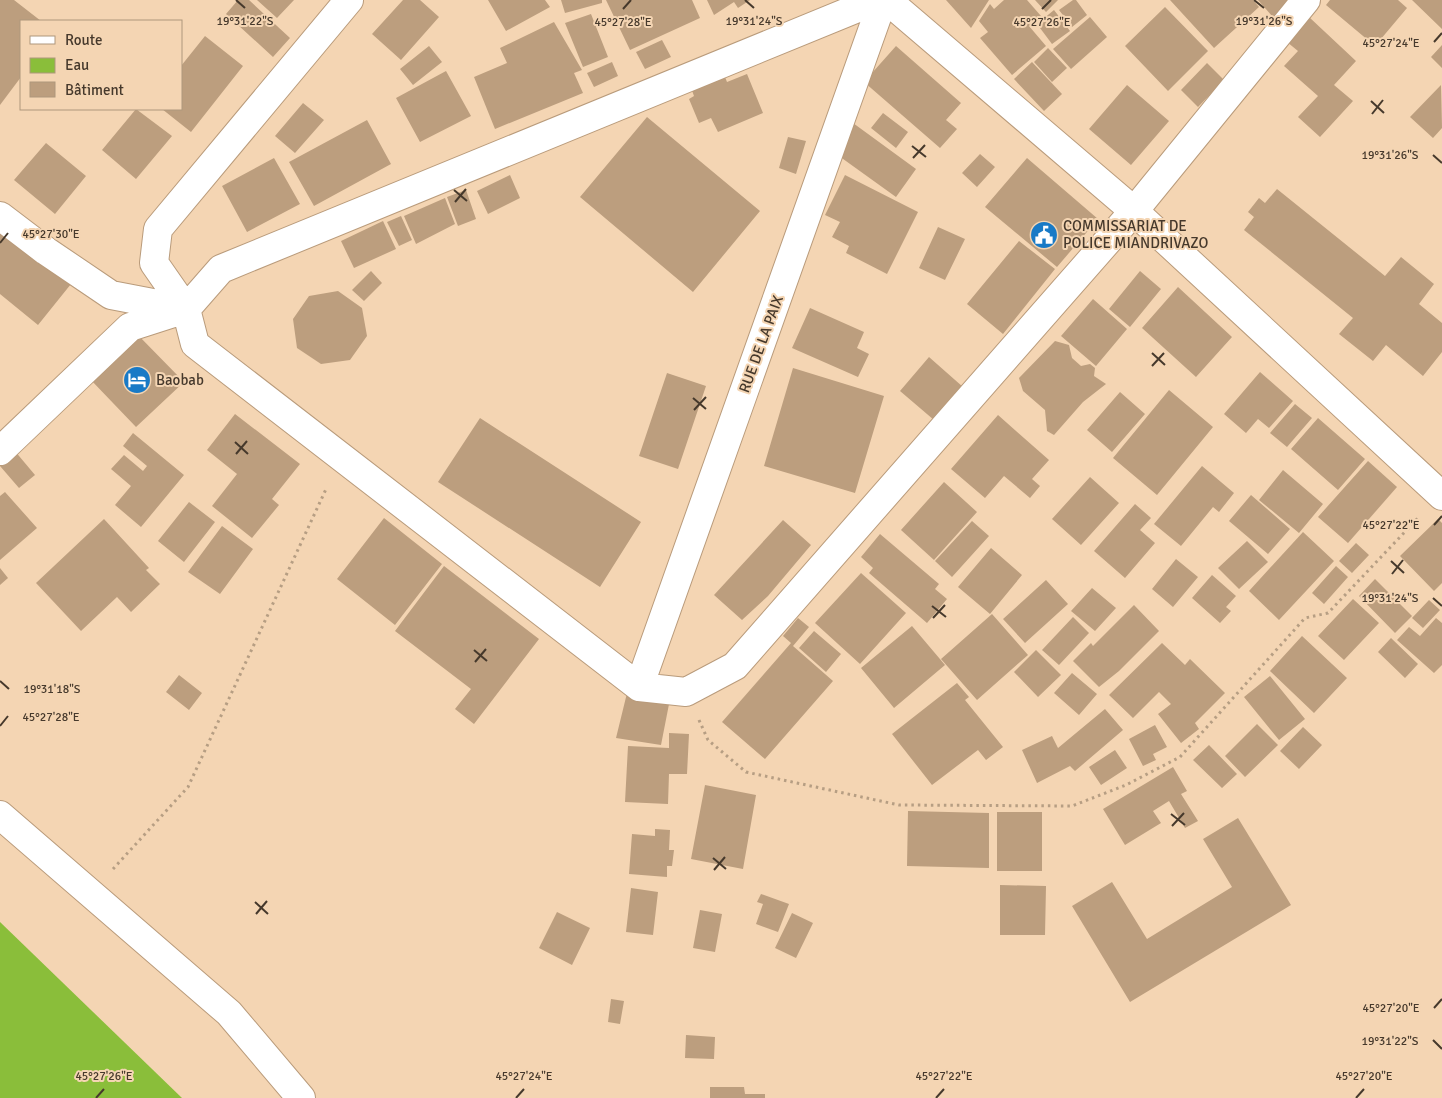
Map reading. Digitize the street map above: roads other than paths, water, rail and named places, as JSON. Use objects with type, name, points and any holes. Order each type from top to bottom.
[{"type":"street","points":[[349,0],[158,228],[154,263],[186,309],[195,344],[638,687],[686,692],[735,666],[1134,211],[1306,0]]},
{"type":"street","points":[[0,451],[130,327],[186,309],[221,269],[878,0]]},
{"type":"street","name":"RUE DE LA PAIX","points":[[638,687],[883,0]]},
{"type":"street","points":[[887,0],[1134,211],[1441,495]]},
{"type":"street","points":[[0,216],[46,251],[111,295],[186,309]]},
{"type":"street","points":[[0,815],[229,1013],[301,1098]]},
{"type":"water","points":[[0,922],[182,1098],[0,1098]]},
{"type":"place","name":"COMMISSARIAT DE POLICE MIANDRIVAZO","points":[[1044,235]]},
{"type":"place","name":"Baobab","points":[[137,380]]}]
